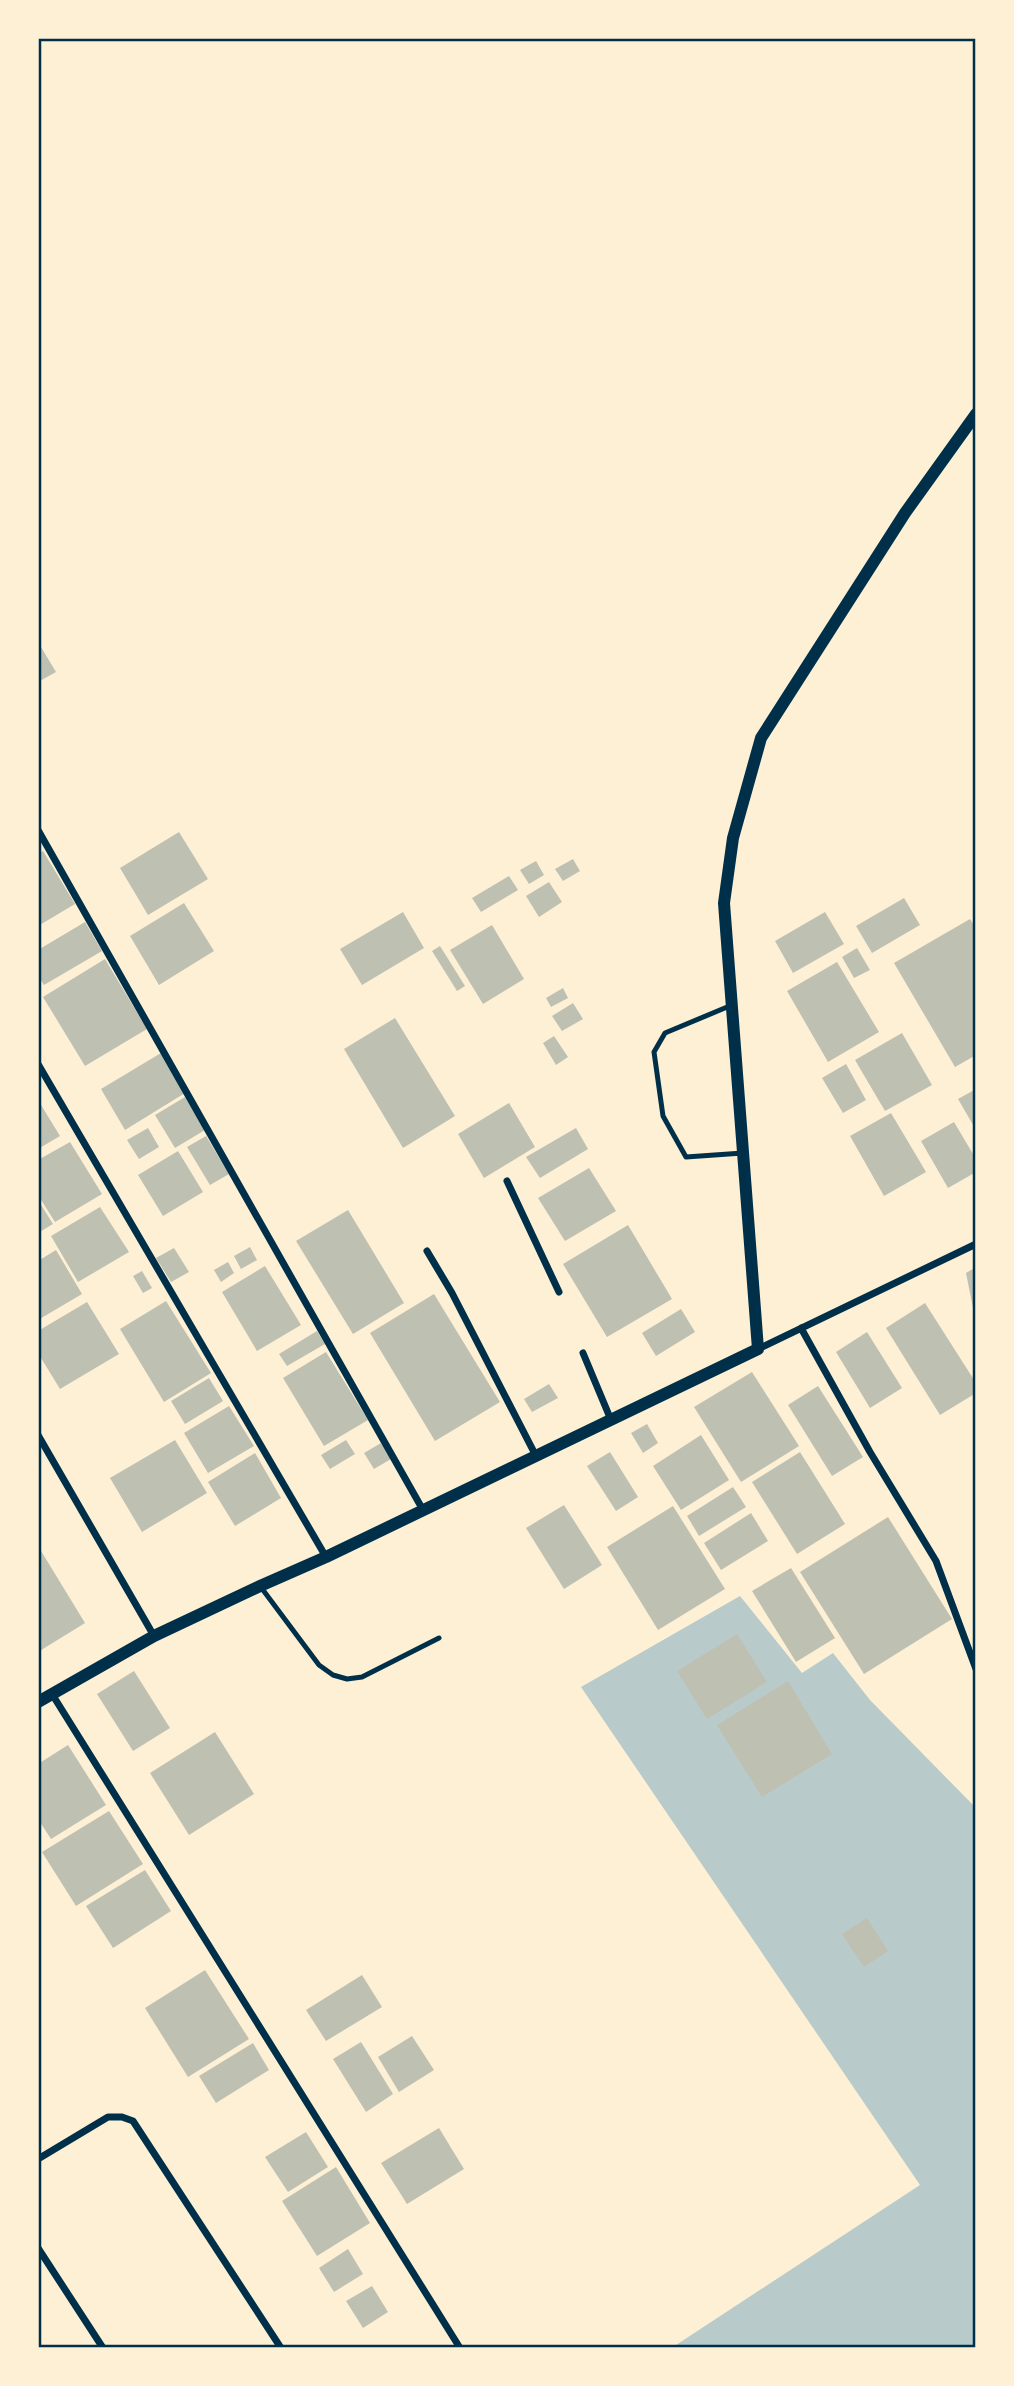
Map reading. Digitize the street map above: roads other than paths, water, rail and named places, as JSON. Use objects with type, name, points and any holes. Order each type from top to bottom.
[{"type":"street","points":[[758,1349],[724,903],[733,838],[761,737],[905,513],[975,414]]},
{"type":"street","points":[[38,830],[423,1510]]},
{"type":"street","points":[[38,1065],[326,1557]]},
{"type":"street","points":[[507,1181],[559,1292]]},
{"type":"street","points":[[38,1702],[154,1636],[326,1557],[975,1244]]},
{"type":"street","points":[[427,1251],[452,1293],[536,1456]]},
{"type":"street","points":[[801,1328],[870,1452],[936,1561],[975,1669]]},
{"type":"street","points":[[583,1353],[611,1420]]},
{"type":"street","points":[[38,1436],[154,1636]]},
{"type":"street","points":[[52,1694],[460,2347]]},
{"type":"street","points":[[38,2159],[108,2117],[122,2117],[132,2121],[281,2347]]},
{"type":"street","points":[[38,2248],[103,2347]]},
{"type":"lane","points":[[732,1005],[665,1033],[654,1052],[663,1116],[686,1157],[743,1153]]},
{"type":"lane","points":[[260,1586],[319,1665],[333,1675],[346,1679],[362,1676],[439,1638]]}]
